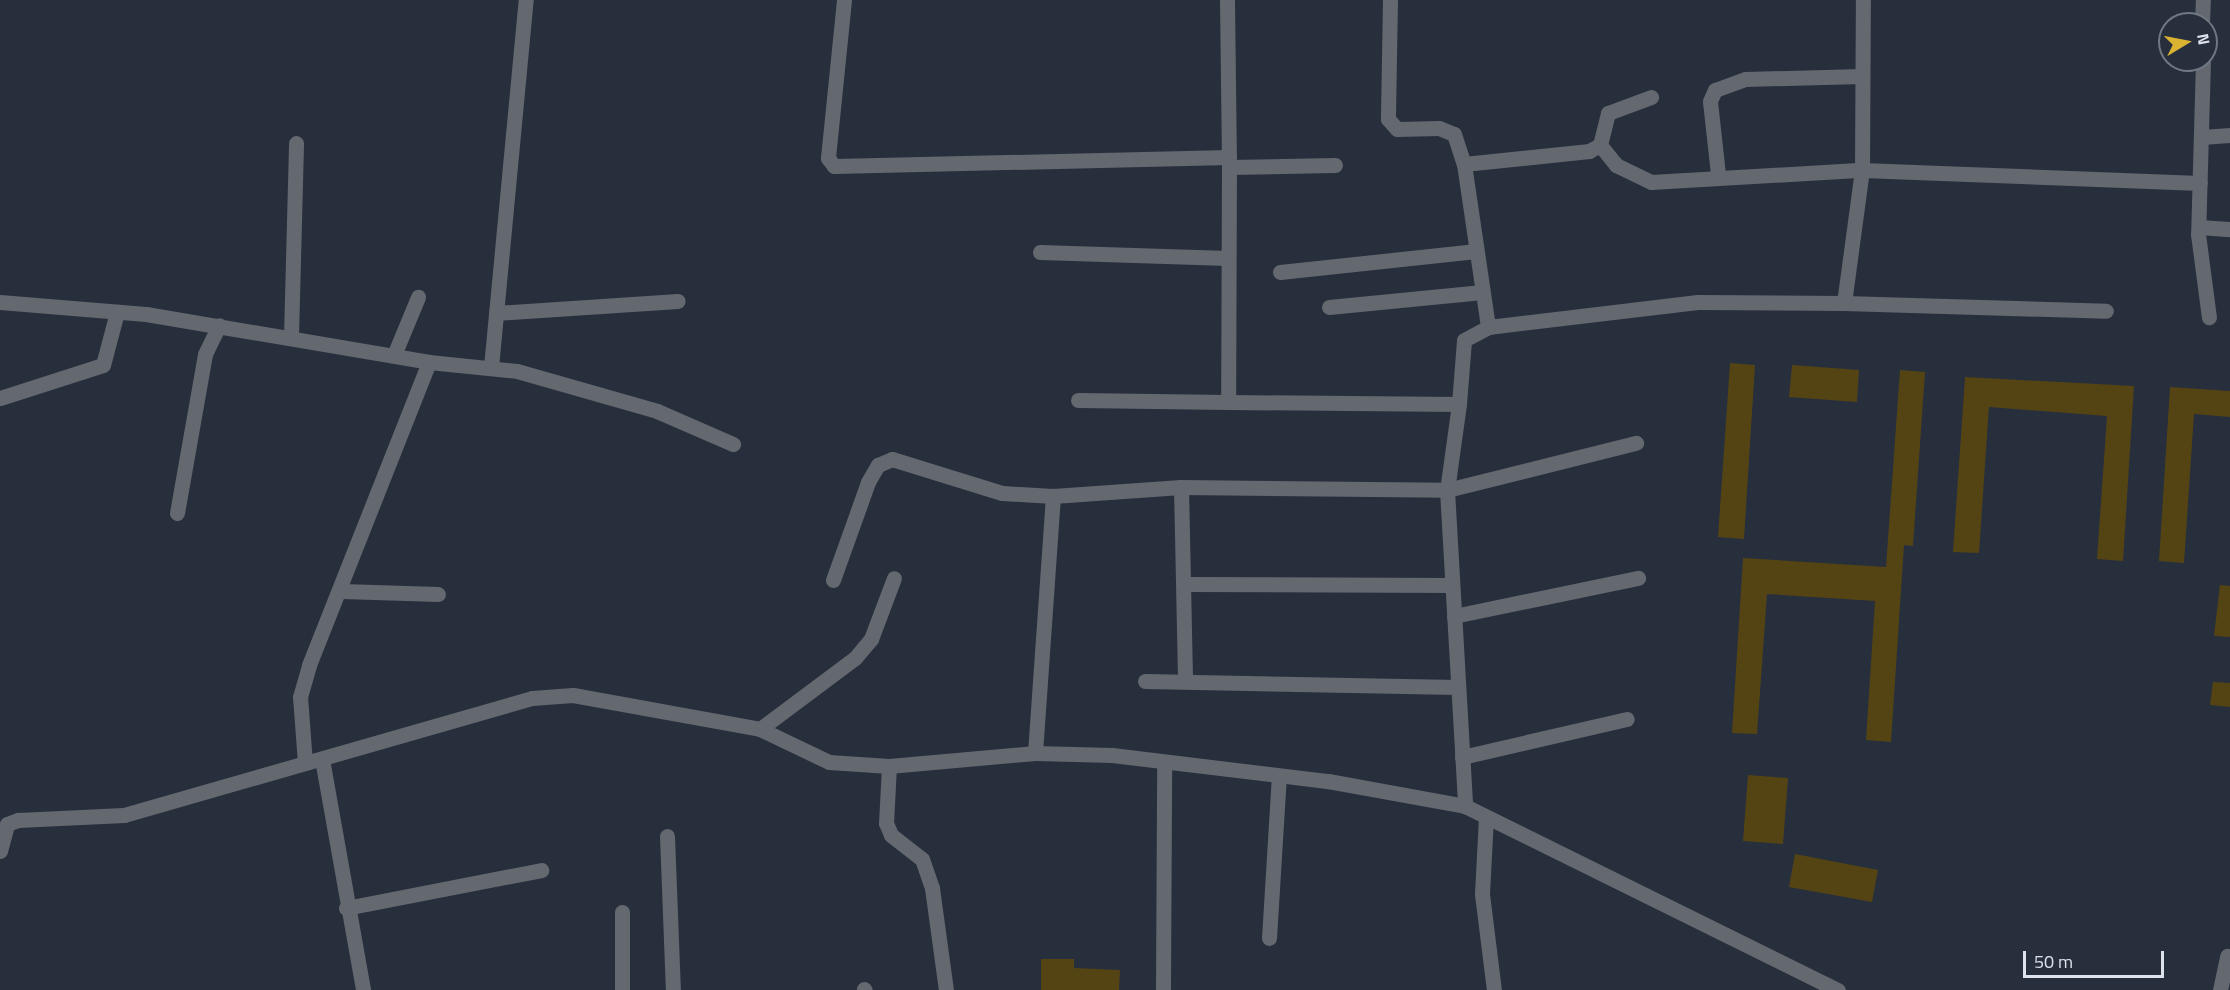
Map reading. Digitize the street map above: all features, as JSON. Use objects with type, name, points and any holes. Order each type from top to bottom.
[{"type":"street","points":[[491,367],[526,0]]},
{"type":"street","points":[[844,0],[828,158],[834,166],[1229,162],[1335,165]]},
{"type":"street","points":[[1227,0],[1228,402]]},
{"type":"street","points":[[1390,0],[1388,119],[1397,129],[1449,130],[1464,164],[1488,327]]},
{"type":"street","points":[[1844,303],[1862,170],[1863,0]]},
{"type":"street","points":[[2203,72],[2199,226],[2209,317]]},
{"type":"street","points":[[1718,174],[1710,101],[1715,90],[1745,79],[1862,76]]},
{"type":"street","points":[[1600,145],[1608,113],[1651,97]]},
{"type":"street","points":[[2202,137],[2230,135]]},
{"type":"street","points":[[291,336],[296,143]]},
{"type":"street","points":[[1464,164],[1579,155],[1600,145]]},
{"type":"street","points":[[1600,145],[1616,165],[1651,182],[1718,174],[1862,170],[2200,183]]},
{"type":"street","points":[[2199,226],[2230,229]]},
{"type":"street","points":[[1280,272],[1476,251]]},
{"type":"street","points":[[1040,252],[1228,258]]},
{"type":"street","points":[[1329,307],[1482,292]]},
{"type":"street","points":[[394,355],[418,297]]},
{"type":"street","points":[[496,313],[678,301]]},
{"type":"street","points":[[0,302],[117,312],[291,336],[429,362],[491,367],[657,411],[733,444]]},
{"type":"street","points":[[1465,806],[1447,490],[1459,404],[1464,339],[1488,327],[1698,302],[1844,303],[2106,311]]},
{"type":"street","points":[[0,398],[104,365],[117,312]]},
{"type":"street","points":[[177,513],[205,354],[219,326]]},
{"type":"street","points":[[305,763],[300,697],[429,362]]},
{"type":"street","points":[[1078,400],[1459,404]]},
{"type":"street","points":[[833,580],[868,482],[878,465],[892,459],[1002,493],[1053,496],[1181,487],[1447,490],[1636,443]]},
{"type":"street","points":[[1181,487],[1185,680]]},
{"type":"street","points":[[1035,753],[1053,496]]},
{"type":"street","points":[[759,729],[855,658],[871,639],[894,578]]},
{"type":"street","points":[[1454,615],[1638,578]]},
{"type":"street","points":[[1184,584],[1452,585]]},
{"type":"street","points":[[342,591],[438,594]]},
{"type":"street","points":[[1145,681],[1458,687]]},
{"type":"street","points":[[0,851],[4,823],[30,817],[124,815],[532,698],[563,696],[759,729],[829,762],[889,766],[1035,753],[1164,762],[1279,776],[1465,806],[1838,990]]},
{"type":"street","points":[[1462,757],[1627,719]]},
{"type":"street","points":[[322,759],[346,908],[363,990]]},
{"type":"street","points":[[1163,990],[1164,762]]},
{"type":"street","points":[[889,766],[886,823],[891,835],[922,860],[932,888],[946,990]]},
{"type":"street","points":[[1269,938],[1279,776]]},
{"type":"street","points":[[1486,817],[1482,894],[1494,990]]},
{"type":"street","points":[[668,836],[673,990]]},
{"type":"street","points":[[346,908],[541,870]]},
{"type":"street","points":[[622,912],[622,990]]},
{"type":"street","points":[[2220,990],[2227,956]]},
{"type":"building","points":[[1730,363],[1755,365],[1744,539],[1718,537]]},
{"type":"building","points":[[1792,365],[1859,370],[1857,402],[1789,397]]},
{"type":"building","points":[[1900,370],[1925,372],[1913,546],[1904,545],[1891,742],[1866,740],[1875,601],[1767,594],[1757,734],[1732,733],[1743,558],[1886,567]]},
{"type":"building","points":[[1965,377],[2134,386],[2123,561],[2097,559],[2107,416],[1989,407],[1979,553],[1953,552]]},
{"type":"building","points":[[2170,387],[2230,391],[2230,417],[2194,414],[2184,563],[2159,561]]},
{"type":"building","points":[[2220,585],[2230,586],[2230,637],[2214,636]]},
{"type":"building","points":[[2213,682],[2230,683],[2230,707],[2210,705]]},
{"type":"building","points":[[1748,775],[1788,778],[1783,844],[1743,841]]},
{"type":"building","points":[[1795,854],[1878,870],[1872,902],[1789,887]]},
{"type":"building","points":[[1041,959],[1074,959],[1074,968],[1120,970],[1119,990],[1041,990]]}]
